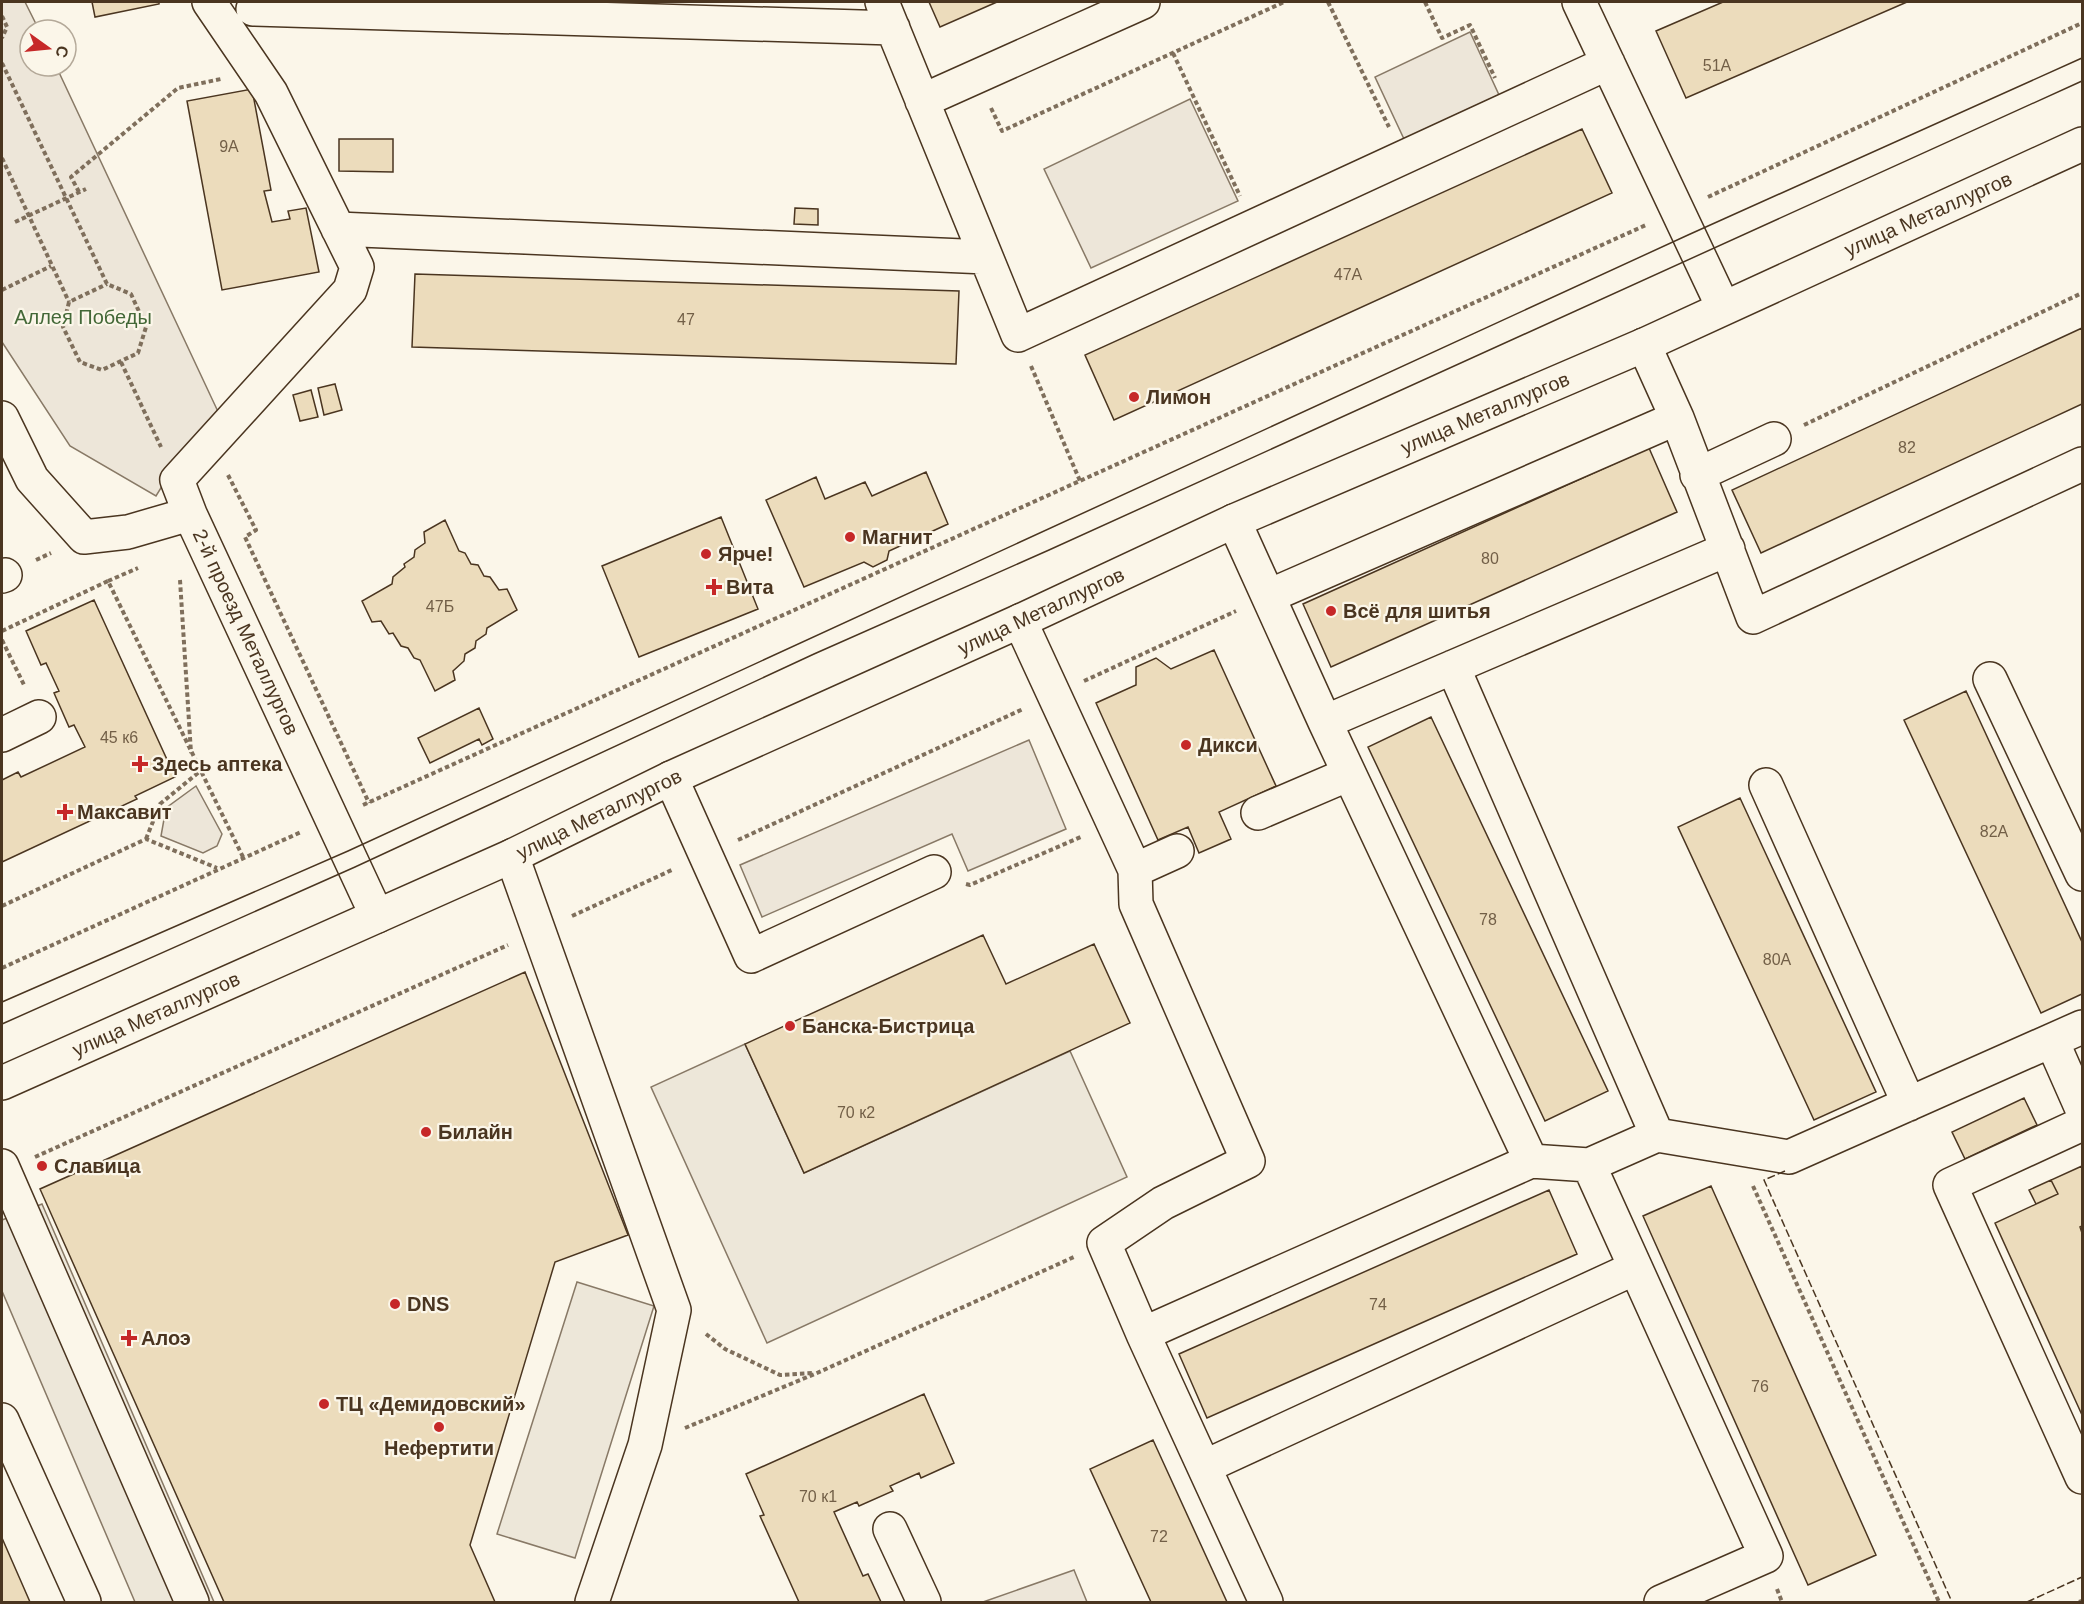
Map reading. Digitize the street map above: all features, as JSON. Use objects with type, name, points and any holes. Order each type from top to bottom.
[{"type":"main road","points":[[190,514],[177,480],[350,290],[357,267],[271,93],[209,2]]},
{"type":"main road","points":[[922,101],[1143,2]]},
{"type":"main road","points":[[1589,5],[1608,63],[1723,307]]},
{"type":"main road","points":[[253,9],[887,15],[1018,335],[1608,63]]},
{"type":"main road","name":"улица Металлургов","points":[[2,1083],[512,856],[671,778],[1020,621],[1234,521],[1644,345],[2082,144]]},
{"type":"main road","points":[[338,229],[986,257]]},
{"type":"main road","points":[[1644,345],[1677,418],[1697,475],[1754,617],[2082,464]]},
{"type":"main road","points":[[2,418],[32,479],[84,537]]},
{"type":"main road","points":[[1269,596],[1677,418]]},
{"type":"main road","points":[[1697,475],[1773,439]]},
{"type":"main road","name":"2-й проезд Металлургов","points":[[84,537],[128,532],[190,514],[377,916]]},
{"type":"main road","points":[[1234,521],[1349,774],[1531,1161]]},
{"type":"main road","points":[[1325,722],[1728,549]]},
{"type":"main road","points":[[1020,621],[1135,870],[1136,904],[1248,1161],[1163,1203],[1104,1243],[1143,1334],[1266,1602]]},
{"type":"main road","points":[[1453,667],[1658,1135]]},
{"type":"main road","points":[[1990,679],[2082,874]]},
{"type":"main road","points":[[2,735],[39,717]]},
{"type":"main road","points":[[1258,813],[1349,774]]},
{"type":"main road","points":[[671,778],[751,956],[934,872]]},
{"type":"main road","points":[[1766,785],[1909,1104]]},
{"type":"main road","points":[[1135,870],[1177,851]]},
{"type":"main road","points":[[512,856],[541,930],[674,1310],[645,1445],[592,1602]]},
{"type":"main road","points":[[1143,1334],[1531,1161],[1589,1165],[1658,1135],[1789,1157],[2082,1027]]},
{"type":"main road","points":[[2052,1041],[2082,1109]]},
{"type":"main road","points":[[2082,1124],[1950,1185],[2082,1477]]},
{"type":"main road","points":[[1589,1165],[1766,1557],[1661,1602]]},
{"type":"main road","points":[[3,1169],[192,1602]]},
{"type":"main road","points":[[1204,1467],[1635,1268]]},
{"type":"main road","points":[[2,1420],[84,1602]]},
{"type":"main road","points":[[890,1529],[924,1602]]},
{"type":"path","points":[[976,76],[1002,131],[1284,2]]},
{"type":"path","points":[[1328,2],[1404,157]]},
{"type":"path","points":[[1425,2],[1442,38],[1470,25],[1509,109]]},
{"type":"path","points":[[2,15],[7,27],[2,38]]},
{"type":"path","points":[[2,968],[243,857],[369,803],[1678,211],[2082,23]]},
{"type":"path","points":[[1173,53],[1254,226]]},
{"type":"path","points":[[2,63],[107,284],[131,294],[146,327],[138,353],[102,370],[80,362],[63,327],[69,302],[2,158]]},
{"type":"path","points":[[79,192],[71,177],[178,88],[256,72]]},
{"type":"path","points":[[15,222],[86,189]]},
{"type":"path","points":[[2,290],[51,266]]},
{"type":"path","points":[[69,302],[107,284]]},
{"type":"path","points":[[1773,439],[2082,293]]},
{"type":"path","points":[[1018,335],[1080,482]]},
{"type":"path","points":[[121,362],[177,480]]},
{"type":"path","points":[[212,442],[256,530],[244,537],[369,803]]},
{"type":"path","points":[[3,575],[84,537]]},
{"type":"path","points":[[179,573],[191,755]]},
{"type":"path","points":[[2,631],[108,581],[199,772],[243,857]]},
{"type":"path","points":[[3,1169],[541,930],[1269,596]]},
{"type":"path","points":[[2,640],[39,717]]},
{"type":"path","points":[[2,906],[146,839],[160,804],[199,772]]},
{"type":"path","points":[[934,872],[970,885],[1114,823]]},
{"type":"path","points":[[146,839],[219,869]]},
{"type":"path","points":[[1737,1150],[1939,1602]]},
{"type":"path","points":[[645,1445],[817,1373],[1104,1243]]},
{"type":"path","points":[[674,1310],[725,1349],[754,1365],[780,1375],[817,1373]]},
{"type":"green space","name":"Аллея Победы","points":[[2,2],[25,2],[33,18],[18,18],[18,78],[62,78],[221,418],[172,470],[156,496],[70,446],[2,342]]},
{"type":"green space","points":[[1470,32],[1499,95],[1404,139],[1375,77]]},
{"type":"green space","points":[[1190,99],[1238,201],[1091,268],[1044,169]]},
{"type":"green space","points":[[1029,740],[1066,829],[968,871],[952,834],[762,917],[740,865]]},
{"type":"green space","points":[[196,786],[222,834],[217,846],[203,853],[161,836],[166,808]]},
{"type":"green space","points":[[1074,1570],[1087,1602],[983,1602]]},
{"type":"shaded area","points":[[745,1044],[804,1173],[1070,1051],[1127,1177],[767,1343],[651,1087]]},
{"type":"shaded area","points":[[42,1204],[214,1602],[135,1602],[2,1291],[2,1220]]},
{"type":"shaded area","points":[[577,1282],[654,1306],[575,1558],[497,1534]]},
{"type":"building","points":[[92,2],[159,2],[159,4],[95,17]]},
{"type":"building","points":[[929,2],[997,2],[940,27]]},
{"type":"building","points":[[1723,2],[1907,2],[1686,98],[1656,31]]},
{"type":"building","points":[[252,89],[271,190],[264,191],[272,222],[290,219],[288,211],[306,208],[319,272],[222,290],[187,101]]},
{"type":"building","points":[[1582,129],[1612,193],[1114,420],[1085,355]]},
{"type":"building","points":[[339,139],[393,139],[393,172],[339,171]]},
{"type":"building","points":[[795,208],[818,209],[818,225],[794,224]]},
{"type":"building","points":[[415,274],[959,291],[956,364],[412,347]]},
{"type":"building","points":[[2082,328],[2082,404],[1761,553],[1732,490]]},
{"type":"building","points":[[335,384],[342,410],[324,415],[318,388]]},
{"type":"building","points":[[311,390],[318,417],[300,421],[293,395]]},
{"type":"building","points":[[1649,448],[1677,512],[1331,667],[1303,604]]},
{"type":"building","name":"Магнит","points":[[926,472],[948,524],[889,551],[887,560],[873,567],[864,562],[804,587],[766,500],[816,477],[825,499],[865,482],[872,496]]},
{"type":"building","points":[[721,517],[758,609],[639,657],[602,566]]},
{"type":"building","points":[[445,520],[459,551],[465,553],[471,564],[478,565],[484,576],[490,577],[499,590],[507,589],[517,610],[487,628],[486,634],[476,641],[475,648],[465,654],[464,661],[453,671],[455,680],[435,691],[420,660],[414,658],[408,648],[401,646],[393,633],[389,634],[381,621],[372,622],[362,601],[392,584],[393,577],[405,567],[404,564],[414,557],[415,550],[425,543],[424,532]]},
{"type":"building","points":[[94,600],[175,777],[135,796],[137,799],[2,862],[2,780],[18,772],[21,777],[85,747],[74,725],[69,727],[54,693],[59,691],[46,663],[41,665],[26,631]]},
{"type":"building","name":"Дикси","points":[[1214,650],[1276,786],[1219,812],[1231,839],[1199,853],[1188,827],[1158,840],[1096,703],[1136,685],[1136,667],[1156,658],[1171,669]]},
{"type":"building","points":[[1966,691],[2082,942],[2082,994],[2041,1013],[1904,720]]},
{"type":"building","points":[[479,708],[493,739],[482,745],[479,739],[430,763],[418,738]]},
{"type":"building","points":[[1431,717],[1608,1091],[1545,1121],[1368,747]]},
{"type":"building","points":[[1740,798],[1876,1092],[1814,1120],[1678,827]]},
{"type":"building","points":[[983,935],[1006,984],[1094,944],[1130,1023],[804,1173],[745,1044]]},
{"type":"building","name":"ТЦ «Демидовский»","points":[[525,972],[628,1235],[555,1262],[470,1545],[495,1602],[224,1602],[40,1189]]},
{"type":"building","points":[[2024,1098],[2037,1125],[1965,1159],[1952,1132]]},
{"type":"building","points":[[2082,1166],[2082,1226],[2080,1227],[2082,1233],[2082,1415],[1995,1223],[2058,1194],[2051,1180]]},
{"type":"building","points":[[2051,1180],[2058,1194],[2036,1204],[2029,1190]]},
{"type":"building","points":[[1711,1186],[1876,1555],[1808,1585],[1643,1216]]},
{"type":"building","points":[[1549,1190],[1577,1254],[1207,1418],[1179,1354]]},
{"type":"building","points":[[924,1394],[954,1463],[921,1478],[919,1473],[890,1486],[893,1491],[859,1506],[857,1502],[834,1512],[863,1576],[868,1574],[881,1602],[799,1602],[760,1516],[764,1515],[746,1474]]},
{"type":"building","points":[[1153,1440],[1227,1602],[1151,1602],[1090,1469]]},
{"type":"building","points":[[2,1538],[30,1602],[2,1602]]},
{"type":"tram line","points":[[2,1002],[348,851],[1688,235],[2082,58]]},
{"type":"tram line","points":[[2,1024],[355,867],[814,654],[1049,550],[2082,81]]},
{"type":"fence","points":[[1785,1171],[1764,1180],[1952,1602]]},
{"type":"fence","points":[[2027,1602],[2082,1577]]},
{"type":"place","name":"Лимон","points":[[1134,397]]},
{"type":"place","name":"Магнит","points":[[850,537]]},
{"type":"place","name":"Ярче!","points":[[706,554]]},
{"type":"place","name":"Вита","points":[[714,587]]},
{"type":"place","name":"Всё для шитья","points":[[1331,611]]},
{"type":"place","name":"Дикси","points":[[1186,745]]},
{"type":"place","name":"Здесь аптека","points":[[140,764]]},
{"type":"place","name":"Максавит","points":[[65,812]]},
{"type":"place","name":"Банска-Бистрица","points":[[790,1026]]},
{"type":"place","name":"Билайн","points":[[426,1132]]},
{"type":"place","name":"Славица","points":[[42,1166]]},
{"type":"place","name":"DNS","points":[[395,1304]]},
{"type":"place","name":"Алоэ","points":[[129,1338]]},
{"type":"place","name":"ТЦ «Демидовский»","points":[[324,1404]]},
{"type":"place","name":"Нефертити","points":[[439,1427]]}]
